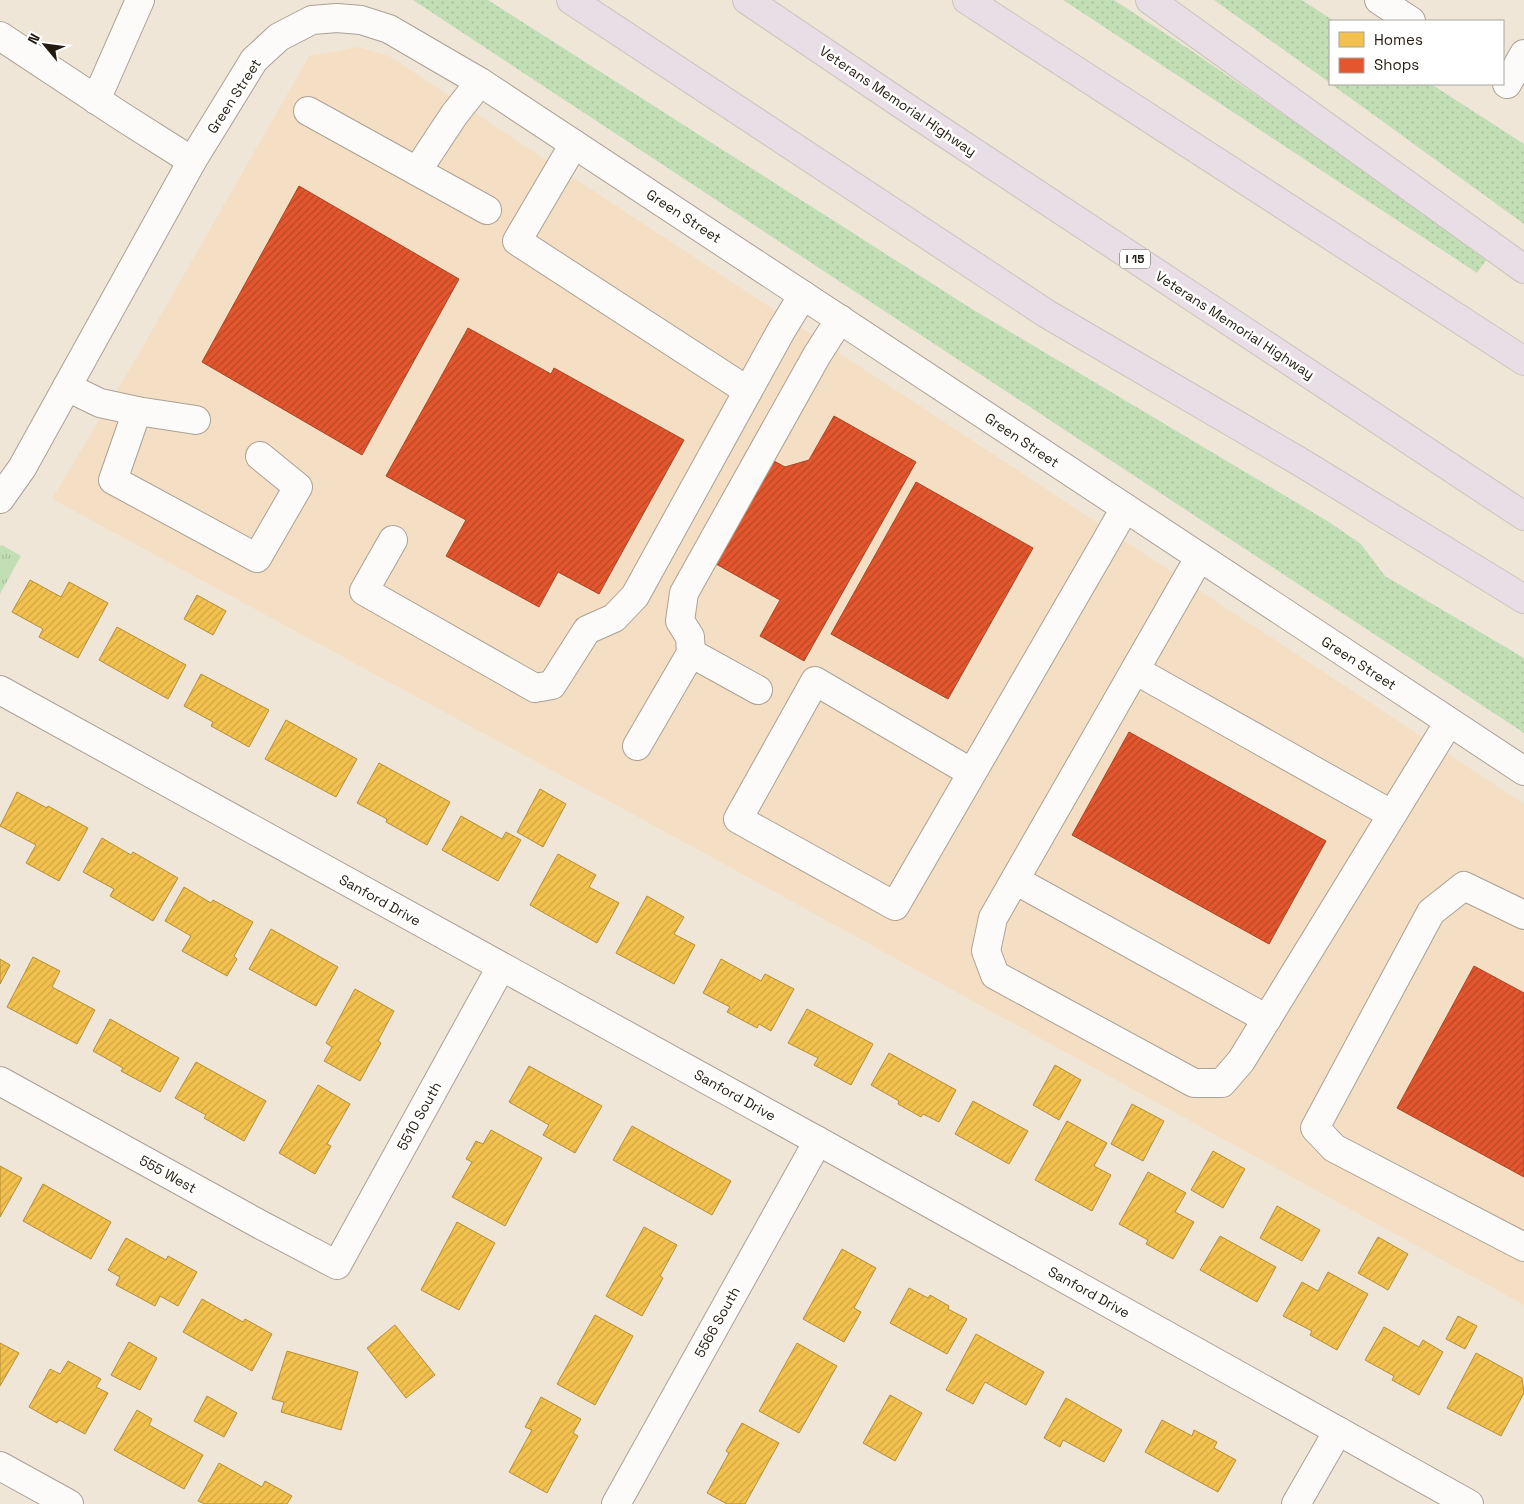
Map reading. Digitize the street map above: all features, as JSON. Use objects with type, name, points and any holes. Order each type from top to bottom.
[{"type":"highway","points":[[571,0],[1047,314],[1302,463],[1524,599]]},
{"type":"highway","name":"Veterans Memorial Highway","points":[[748,0],[925,120],[1524,516]]},
{"type":"highway","points":[[967,0],[1524,361]]},
{"type":"highway","points":[[1150,0],[1524,269]]},
{"type":"street","points":[[96,100],[140,0]]},
{"type":"street","points":[[1379,0],[1409,20]]},
{"type":"street","name":"Green Street","points":[[0,499],[22,468],[192,161],[254,60],[279,37],[312,20],[337,18],[361,20],[389,29],[480,82],[1524,771]]},
{"type":"street","points":[[0,36],[192,161]]},
{"type":"street","points":[[1511,87],[1524,54]]},
{"type":"street","points":[[417,171],[454,115],[480,82]]},
{"type":"street","points":[[308,111],[487,210]]},
{"type":"street","points":[[574,144],[517,241],[748,391]]},
{"type":"street","points":[[393,540],[364,591],[535,688],[552,685],[587,630],[614,618],[635,596],[803,295]]},
{"type":"street","points":[[637,746],[691,653],[690,637],[680,621],[684,593],[817,354],[840,319]]},
{"type":"street","points":[[67,386],[100,403],[136,411],[196,420]]},
{"type":"street","points":[[136,411],[113,480],[257,558],[298,487],[260,456]]},
{"type":"street","points":[[972,773],[815,681],[738,819],[895,906],[972,773],[1125,508]]},
{"type":"street","points":[[1199,558],[993,918],[986,951],[994,975],[1194,1083],[1222,1083],[1241,1061],[1449,722]]},
{"type":"street","points":[[691,653],[758,690]]},
{"type":"street","points":[[1135,670],[1391,814]]},
{"type":"street","name":"Sanford Drive","points":[[0,690],[818,1141],[1468,1504]]},
{"type":"street","points":[[1015,880],[1267,1019]]},
{"type":"street","points":[[1524,915],[1464,886],[1431,912],[1315,1128],[1334,1148],[1524,1247]]},
{"type":"street","name":"5510 South","points":[[337,1265],[501,967]]},
{"type":"street","name":"555 West","points":[[0,1081],[337,1265]]},
{"type":"street","name":"5566 South","points":[[616,1504],[818,1141]]},
{"type":"street","points":[[1296,1504],[1338,1431]]},
{"type":"street","points":[[0,1466],[69,1504]]},
{"type":"shaded area","points":[[358,47],[389,56],[1524,804],[1524,1305],[704,853],[52,499],[135,360],[309,56]]},
{"type":"green space","points":[[413,0],[488,0],[972,309],[1329,522],[1361,544],[1385,576],[1524,658],[1524,733]]},
{"type":"green space","points":[[1063,0],[1114,0],[1189,49],[1384,184],[1487,259],[1477,273]]},
{"type":"green space","points":[[1214,0],[1302,0],[1332,20],[1329,20],[1329,82]]},
{"type":"green space","points":[[1332,85],[1433,85],[1524,144],[1524,224]]},
{"type":"green space","points":[[2,545],[21,556],[0,594],[0,546]]},
{"type":"building: Homes","points":[[30,580],[61,597],[69,582],[108,603],[78,658],[39,637],[43,629],[12,612]]},
{"type":"building: Homes","points":[[197,595],[226,611],[213,635],[184,619]]},
{"type":"building: Homes","points":[[117,627],[186,665],[168,699],[99,660]]},
{"type":"building: Homes","points":[[201,674],[269,710],[249,747],[211,726],[213,722],[184,706]]},
{"type":"building: Homes","points":[[286,720],[357,759],[336,797],[265,759]]},
{"type":"building: Homes","points":[[379,763],[450,802],[427,845],[386,822],[387,819],[357,803]]},
{"type":"building: Homes","points":[[540,789],[566,804],[543,847],[517,832]]},
{"type":"building: Homes","points":[[17,792],[47,808],[48,806],[88,828],[59,881],[26,863],[36,845],[0,826]]},
{"type":"building: Homes","points":[[461,816],[502,839],[506,832],[521,840],[498,881],[442,850]]},
{"type":"building: Homes","points":[[102,838],[131,855],[133,852],[178,878],[153,921],[110,896],[114,889],[83,872]]},
{"type":"building: Homes","points":[[558,854],[596,875],[589,887],[619,903],[597,943],[530,905]]},
{"type":"building: Homes","points":[[184,887],[211,903],[213,900],[253,922],[234,956],[237,959],[227,976],[182,951],[191,936],[165,921]]},
{"type":"building: Homes","points":[[647,896],[684,917],[674,934],[695,945],[674,984],[616,953]]},
{"type":"building: Homes","points":[[271,929],[338,967],[316,1006],[249,969]]},
{"type":"building: Homes","points":[[33,957],[60,971],[52,987],[95,1010],[77,1044],[7,1007]]},
{"type":"building: Homes","points":[[0,959],[10,965],[0,984]]},
{"type":"building: Homes","points":[[721,959],[761,981],[765,974],[794,989],[771,1031],[759,1024],[757,1028],[727,1012],[730,1007],[703,993]]},
{"type":"building: Homes","points":[[355,989],[394,1011],[378,1041],[381,1043],[360,1081],[324,1061],[332,1047],[326,1043]]},
{"type":"building: Homes","points":[[807,1009],[873,1044],[851,1085],[814,1065],[818,1058],[788,1043]]},
{"type":"building: Homes","points":[[110,1019],[179,1058],[160,1092],[121,1071],[123,1068],[93,1051]]},
{"type":"building: Homes","points":[[889,1053],[956,1090],[939,1122],[923,1114],[921,1117],[898,1104],[899,1101],[871,1085]]},
{"type":"building: Homes","points":[[196,1062],[266,1101],[244,1141],[204,1118],[206,1115],[175,1098]]},
{"type":"building: Homes","points":[[1055,1065],[1081,1080],[1059,1120],[1033,1105]]},
{"type":"building: Homes","points":[[529,1066],[602,1106],[575,1153],[543,1135],[549,1125],[509,1102]]},
{"type":"building: Homes","points":[[318,1085],[350,1104],[327,1144],[331,1146],[315,1174],[279,1153]]},
{"type":"building: Homes","points":[[973,1101],[1028,1131],[1009,1164],[955,1134]]},
{"type":"building: Homes","points":[[1132,1104],[1164,1121],[1143,1161],[1111,1144]]},
{"type":"building: Homes","points":[[1067,1121],[1107,1143],[1094,1166],[1111,1175],[1092,1211],[1035,1180]]},
{"type":"building: Homes","points":[[632,1126],[731,1181],[712,1215],[613,1160]]},
{"type":"building: Homes","points":[[491,1130],[542,1158],[505,1226],[452,1197],[472,1162],[466,1159],[476,1141],[483,1144]]},
{"type":"building: Homes","points":[[1213,1151],[1245,1169],[1223,1208],[1191,1190]]},
{"type":"building: Homes","points":[[0,1166],[22,1178],[0,1217]]},
{"type":"building: Homes","points":[[1148,1172],[1186,1193],[1175,1212],[1194,1222],[1173,1259],[1146,1244],[1148,1240],[1119,1224]]},
{"type":"building: Homes","points":[[43,1184],[111,1222],[91,1259],[23,1221]]},
{"type":"building: Homes","points":[[1277,1206],[1320,1230],[1302,1261],[1260,1238]]},
{"type":"building: Homes","points":[[457,1222],[495,1243],[459,1310],[421,1290]]},
{"type":"building: Homes","points":[[644,1227],[677,1245],[660,1276],[663,1278],[642,1316],[606,1296]]},
{"type":"building: Homes","points":[[1220,1236],[1276,1267],[1257,1302],[1200,1270]]},
{"type":"building: Homes","points":[[1378,1237],[1408,1254],[1388,1290],[1358,1273]]},
{"type":"building: Homes","points":[[126,1238],[166,1260],[168,1256],[197,1272],[178,1306],[160,1296],[155,1306],[116,1285],[120,1277],[108,1270]]},
{"type":"building: Homes","points":[[842,1249],[876,1268],[854,1308],[861,1312],[844,1342],[803,1319]]},
{"type":"building: Homes","points":[[1328,1272],[1368,1294],[1337,1350],[1310,1335],[1312,1331],[1283,1316],[1302,1282],[1318,1291]]},
{"type":"building: Homes","points":[[909,1288],[928,1298],[930,1295],[949,1306],[948,1309],[967,1319],[947,1354],[890,1323]]},
{"type":"building: Homes","points":[[202,1299],[243,1322],[245,1319],[272,1334],[252,1371],[183,1332]]},
{"type":"building: Homes","points":[[595,1315],[633,1336],[595,1405],[557,1384]]},
{"type":"building: Homes","points":[[1458,1316],[1477,1326],[1465,1349],[1446,1339]]},
{"type":"building: Homes","points":[[395,1325],[435,1375],[406,1398],[367,1348]]},
{"type":"building: Homes","points":[[1384,1327],[1419,1347],[1423,1340],[1443,1352],[1419,1395],[1392,1380],[1394,1376],[1365,1360]]},
{"type":"building: Homes","points":[[976,1334],[1044,1372],[1026,1405],[985,1382],[973,1404],[946,1390]]},
{"type":"building: Homes","points":[[129,1342],[157,1358],[140,1390],[111,1375]]},
{"type":"building: Homes","points":[[0,1343],[19,1353],[0,1386]]},
{"type":"building: Homes","points":[[797,1343],[837,1366],[799,1433],[759,1411]]},
{"type":"building: Homes","points":[[287,1351],[358,1372],[341,1430],[281,1412],[284,1402],[272,1399]]},
{"type":"building: Homes","points":[[1476,1353],[1522,1378],[1524,1393],[1501,1436],[1447,1408]]},
{"type":"building: Homes","points":[[68,1361],[101,1379],[96,1387],[108,1393],[85,1434],[59,1420],[57,1423],[29,1407],[50,1369],[60,1374]]},
{"type":"building: Homes","points":[[890,1395],[922,1413],[895,1461],[863,1443]]},
{"type":"building: Homes","points":[[207,1396],[237,1413],[224,1437],[194,1421]]},
{"type":"building: Homes","points":[[541,1397],[581,1419],[573,1433],[578,1436],[547,1493],[509,1472],[532,1430],[525,1427]]},
{"type":"building: Homes","points":[[1066,1398],[1122,1430],[1104,1462],[1063,1440],[1060,1447],[1044,1438]]},
{"type":"building: Homes","points":[[137,1410],[152,1419],[149,1425],[203,1455],[184,1489],[114,1450]]},
{"type":"building: Homes","points":[[1162,1420],[1192,1436],[1194,1430],[1217,1442],[1214,1448],[1236,1460],[1218,1492],[1145,1452]]},
{"type":"building: Homes","points":[[742,1423],[779,1443],[745,1504],[727,1504],[707,1493],[729,1453],[726,1451]]},
{"type":"building: Homes","points":[[219,1463],[262,1487],[265,1481],[292,1496],[287,1504],[205,1504],[198,1501]]},
{"type":"building: Shops","points":[[299,186],[459,279],[362,455],[202,362]]},
{"type":"building: Shops","points":[[468,328],[551,374],[554,368],[684,440],[599,594],[558,572],[539,607],[446,556],[466,520],[386,476]]},
{"type":"building: Shops","points":[[834,416],[916,462],[804,661],[760,636],[780,600],[716,564],[774,461],[785,467],[809,460]]},
{"type":"building: Shops","points":[[916,482],[1033,548],[948,699],[831,634]]},
{"type":"building: Shops","points":[[1129,732],[1326,841],[1269,944],[1072,835]]},
{"type":"building: Shops","points":[[1474,966],[1524,993],[1524,1177],[1397,1108]]}]
